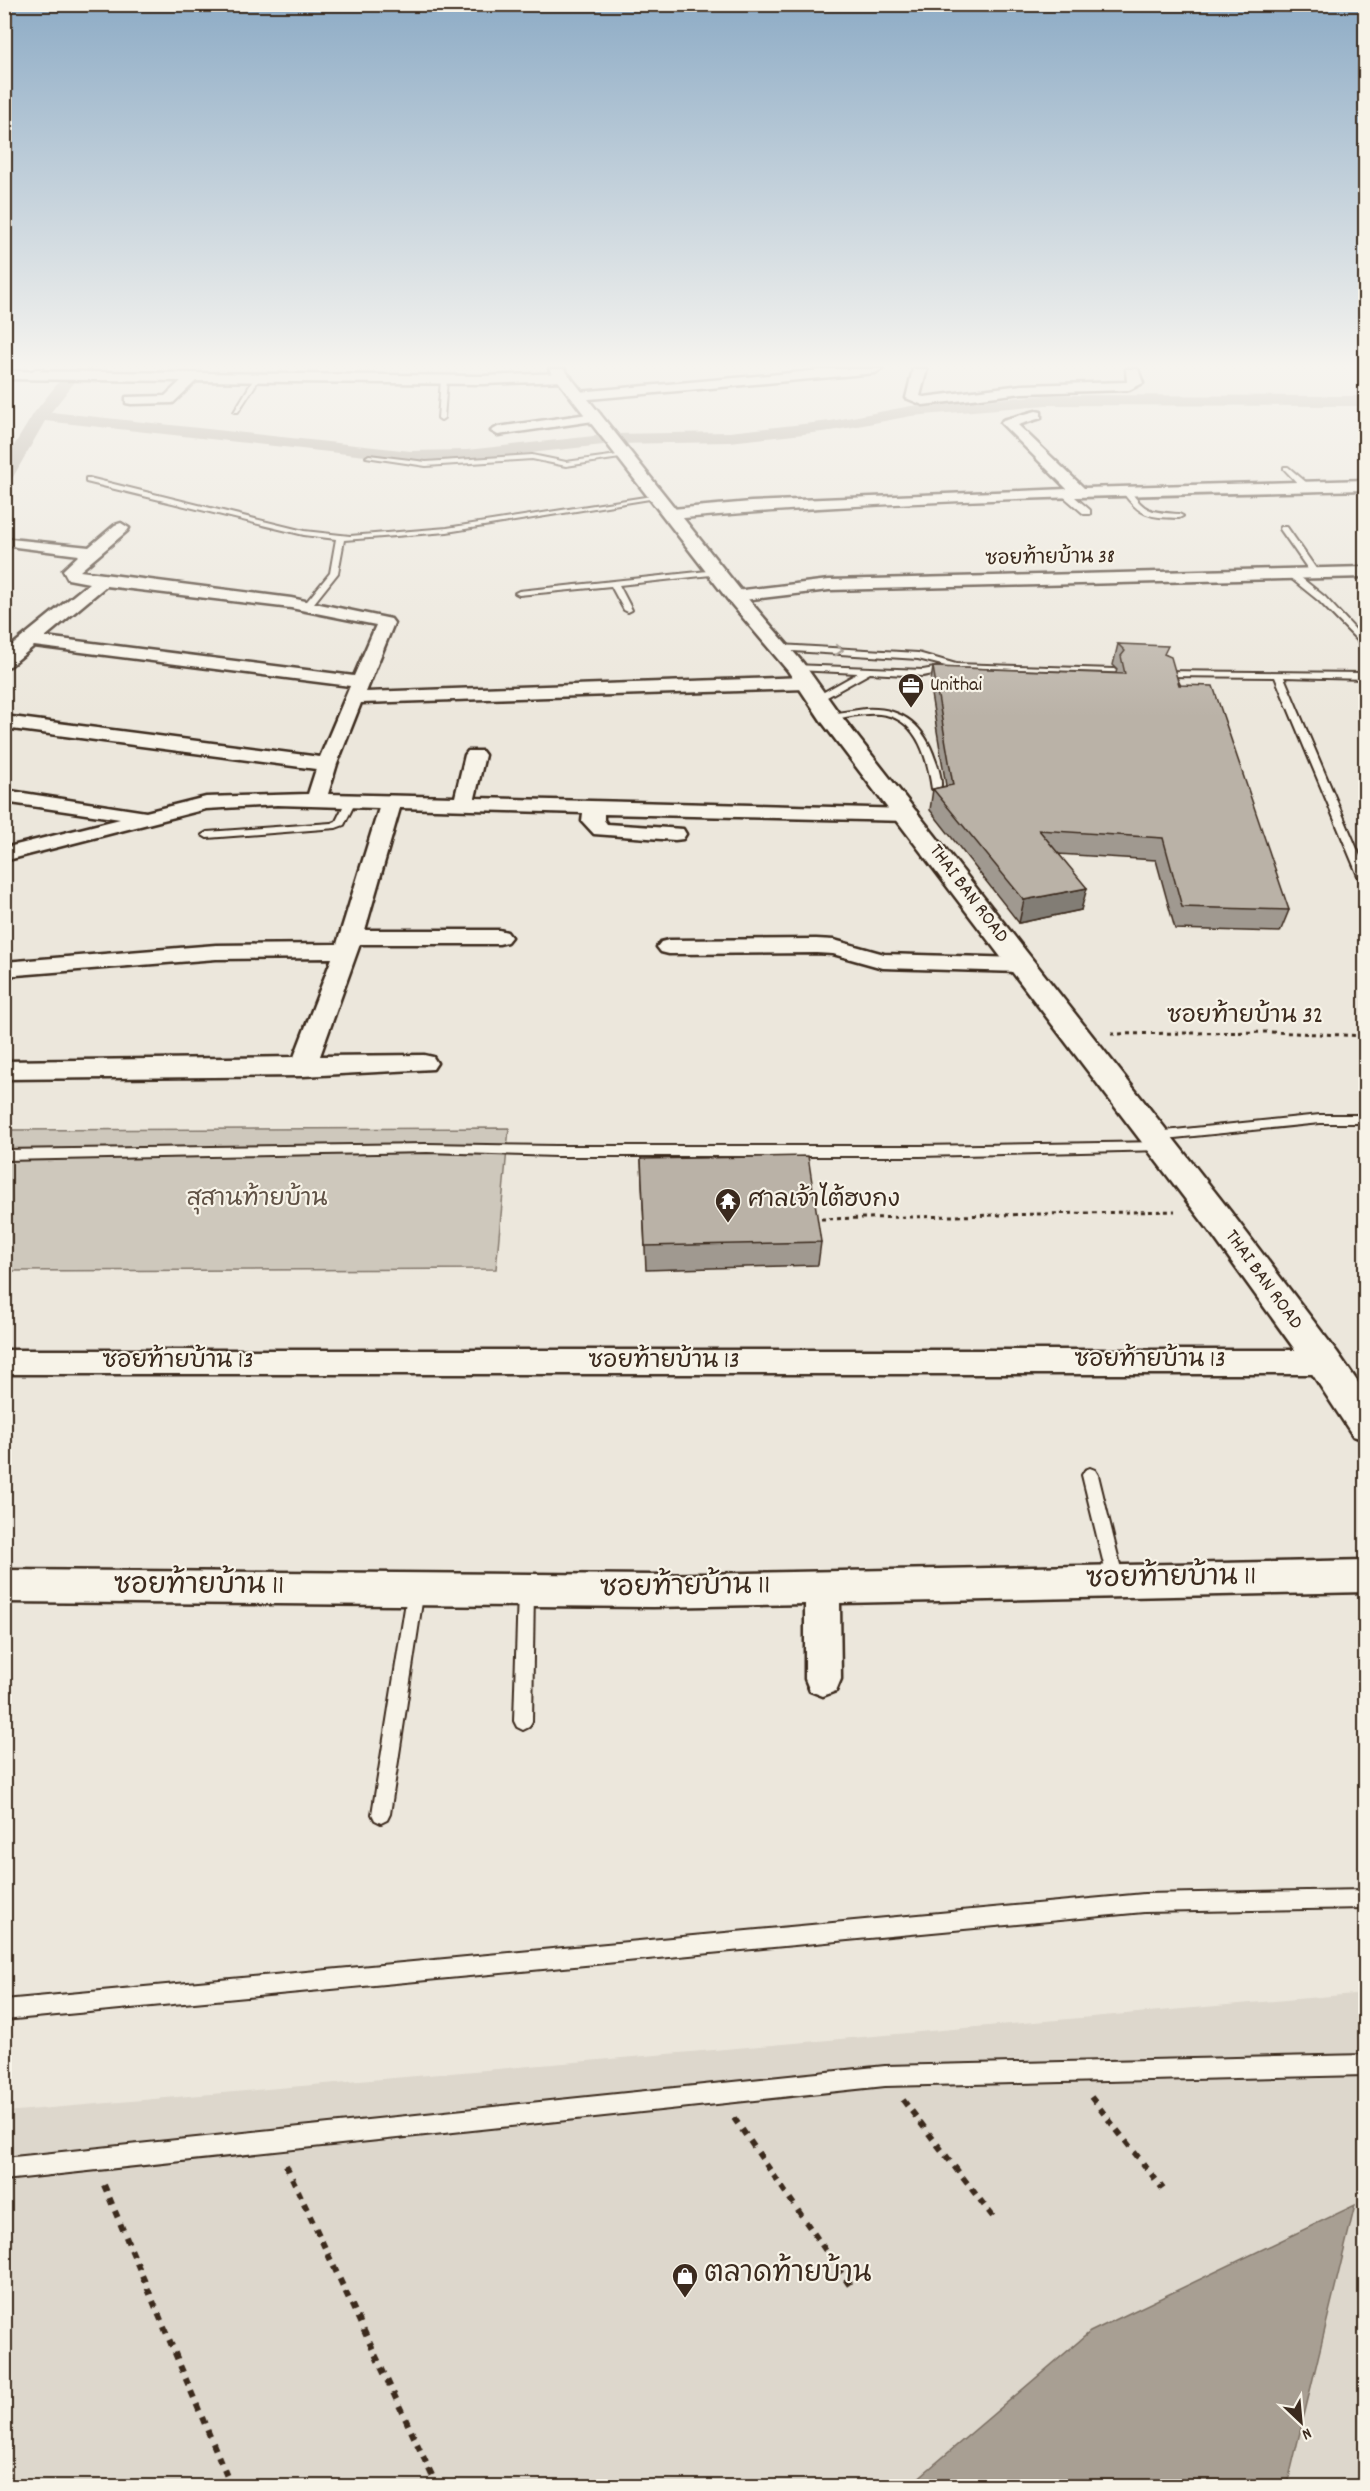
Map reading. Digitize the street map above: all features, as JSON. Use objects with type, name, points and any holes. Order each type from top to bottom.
[{"type":"street","name":"THAI BAN ROAD","points":[[649,485],[909,815],[1020,965],[1212,1210],[1324,1362],[1365,1425]]},
{"type":"street","points":[[1065,485],[1072,493]]},
{"type":"street","points":[[665,505],[751,507],[1297,485]]},
{"type":"street","points":[[121,528],[71,572],[102,581],[307,606],[385,623],[327,764],[317,798]]},
{"type":"street","points":[[16,542],[93,552]]},
{"type":"street","name":"ซอยท้ายบ้าน 38","points":[[735,596],[829,585],[1291,574],[1364,569]]},
{"type":"street","points":[[4,662],[102,581]]},
{"type":"street","points":[[29,640],[356,690],[806,683]]},
{"type":"street","points":[[4,722],[327,764]]},
{"type":"street","points":[[464,802],[475,755]]},
{"type":"street","points":[[4,796],[148,817]]},
{"type":"street","points":[[4,855],[206,803],[317,798],[909,815]]},
{"type":"street","points":[[303,1067],[349,944],[392,800]]},
{"type":"street","points":[[594,806],[593,821],[601,830],[675,834]]},
{"type":"street","points":[[4,969],[216,952],[500,937]]},
{"type":"street","points":[[669,947],[816,946],[834,947],[884,961],[1020,965]]},
{"type":"street","points":[[4,1070],[303,1067],[424,1063]]},
{"type":"street","name":"ซอยท้ายบ้าน 13","points":[[4,1362],[1324,1362]]},
{"type":"street","name":"ซอยท้ายบ้าน 11","points":[[4,1586],[526,1590],[822,1587],[1365,1576]]},
{"type":"street","points":[[822,1587],[823,1679]]},
{"type":"lane","points":[[110,485],[304,533],[340,538],[447,530],[665,505]]},
{"type":"lane","points":[[1126,491],[1138,510],[1145,514],[1179,516]]},
{"type":"lane","points":[[1072,493],[1087,512]]},
{"type":"lane","points":[[1284,529],[1315,573]]},
{"type":"lane","points":[[307,606],[334,573],[340,538]]},
{"type":"lane","points":[[519,593],[717,572]]},
{"type":"lane","points":[[1291,574],[1322,599],[1365,646]]},
{"type":"lane","points":[[614,583],[628,610]]},
{"type":"lane","points":[[806,683],[918,656],[957,666],[1114,672]]},
{"type":"lane","points":[[806,683],[871,669],[923,673],[957,666]]},
{"type":"lane","points":[[806,683],[871,669]]},
{"type":"lane","points":[[1164,673],[1365,676]]},
{"type":"lane","points":[[1278,674],[1365,883]]},
{"type":"lane","points":[[806,683],[909,721],[925,744],[935,768],[937,789]]},
{"type":"lane","points":[[207,835],[332,826],[340,823],[352,799]]},
{"type":"lane","points":[[4,1155],[427,1148],[556,1151],[920,1151],[1159,1141],[1309,1120],[1365,1119]]},
{"type":"lane","points":[[1090,1475],[1116,1581]]},
{"type":"lane","points":[[381,1814],[416,1589]]},
{"type":"lane","points":[[523,1721],[526,1590]]},
{"type":"lane","points":[[4,2010],[1143,1902],[1365,1899]]},
{"type":"lane","points":[[4,2169],[885,2076],[1365,2065]]},
{"type":"path","name":"ซอยท้ายบ้าน 32","points":[[1124,1033],[1270,1032],[1365,1036]]},
{"type":"path","points":[[821,1219],[1212,1210]]},
{"type":"path","points":[[1072,2073],[1163,2189]]},
{"type":"path","points":[[885,2076],[994,2218]]},
{"type":"path","points":[[717,2094],[853,2290]]},
{"type":"path","points":[[275,2140],[436,2487]]},
{"type":"path","points":[[93,2159],[231,2487]]},
{"type":"path","points":[[4,2465],[13,2487]]},
{"type":"shaded area","name":"ตลาดท้ายบ้าน","points":[[1365,1993],[1365,2486],[5,2486],[5,2112]]},
{"type":"shaded area","points":[[1355,2205],[1287,2486],[909,2486],[1090,2332]]},
{"type":"green space","name":"สุสานท้ายบ้าน","points":[[509,1128],[496,1269],[5,1271],[4,1130]]},
{"type":"building","points":[[1118,644],[1168,646],[1164,654],[1171,657],[1179,685],[1213,686],[1289,910],[1182,907],[1163,838],[1039,830],[1087,888],[1024,900],[933,789],[953,785],[933,667],[1125,674],[1121,656],[1125,651]]},
{"type":"building","name":"ศาลเจ้าไต้ฮงกง","points":[[808,1156],[821,1242],[645,1246],[641,1159]]},
{"type":"place","name":"Unithai","points":[[911,709]]},
{"type":"place","name":"ศาลเจ้าไต้ฮงกง","points":[[728,1224]]},
{"type":"place","name":"ตลาดท้ายบ้าน","points":[[685,2299]]}]
